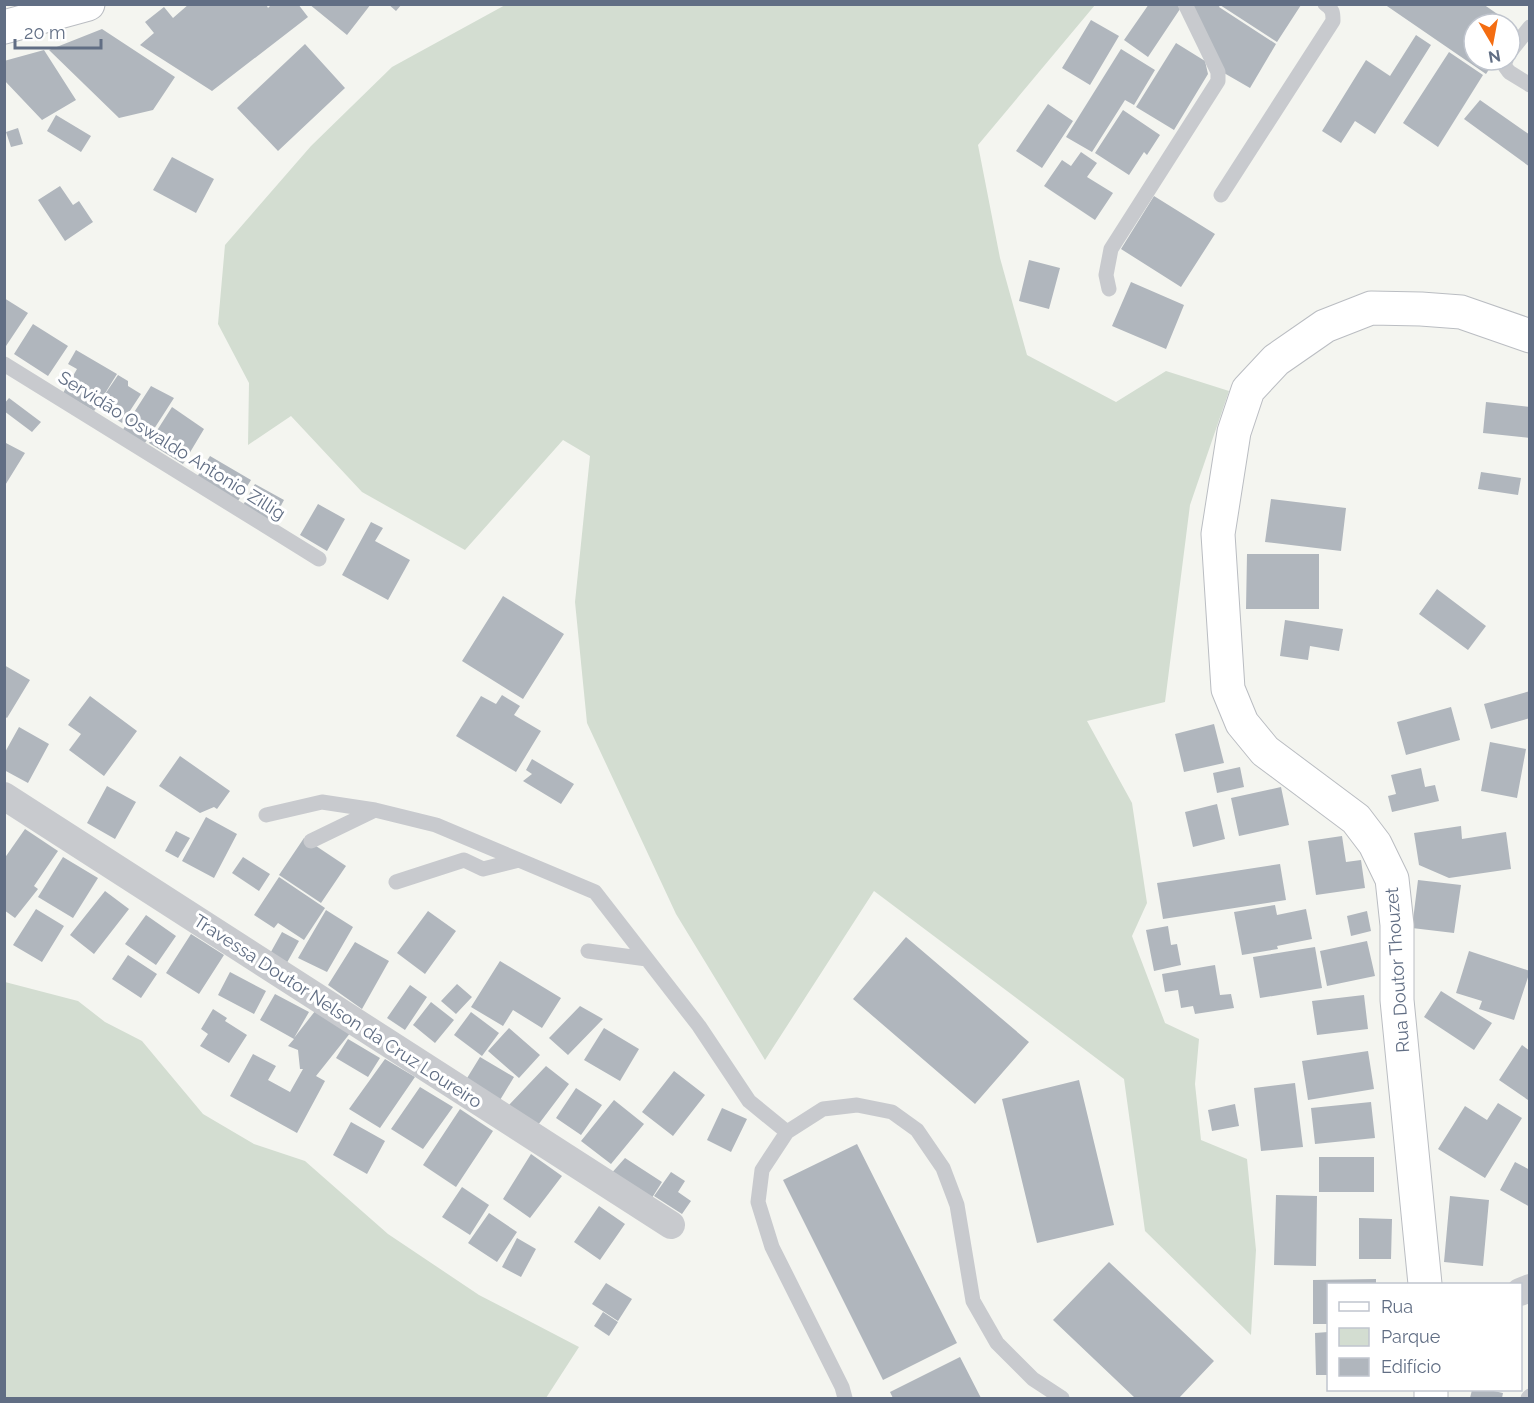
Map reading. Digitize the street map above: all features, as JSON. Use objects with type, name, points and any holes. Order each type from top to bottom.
[{"type":"street","points":[[4,27],[88,4]]},
{"type":"street","name":"Rua Doutor Thouzet","points":[[1425,1283],[1396,1000],[1397,925],[1392,879],[1375,844],[1356,819],[1265,751],[1242,723],[1228,689],[1218,534],[1233,432],[1248,390],[1276,360],[1324,326],[1371,308],[1421,309],[1461,312],[1530,336]]},
{"type":"street","name":"Travessa Doutor Nelson da Cruz Loureiro","points":[[4,796],[671,1225]]},
{"type":"lane","points":[[1109,289],[1106,275],[1111,249],[1218,81],[1218,72],[1185,4]]},
{"type":"lane","points":[[1221,195],[1333,21],[1333,13],[1325,4]]},
{"type":"lane","points":[[1509,72],[1530,84]]},
{"type":"lane","name":"Servidão Oswaldo Antonio Zillig","points":[[4,364],[319,559]]},
{"type":"lane","points":[[266,815],[322,802],[375,810],[436,825],[595,892],[699,1026],[749,1101],[787,1132]]},
{"type":"lane","points":[[311,841],[375,810]]},
{"type":"lane","points":[[396,882],[464,860],[483,870],[519,860]]},
{"type":"lane","points":[[588,951],[647,959]]},
{"type":"lane","points":[[845,1398],[842,1387],[772,1247],[758,1202],[762,1170],[787,1132],[823,1109],[857,1105],[892,1112],[917,1131],[943,1168],[957,1205],[973,1301],[997,1344],[1033,1379],[1062,1398]]},
{"type":"green space","points":[[507,4],[1095,5],[978,145],[1000,258],[1027,355],[1116,402],[1166,371],[1229,391],[1190,505],[1165,702],[1087,721],[1132,803],[1147,903],[1132,936],[1165,1023],[1199,1039],[1195,1084],[1201,1140],[1247,1159],[1256,1250],[1251,1335],[1145,1231],[1124,1079],[874,891],[765,1060],[676,914],[587,723],[575,602],[590,456],[563,440],[465,550],[362,492],[291,416],[248,445],[249,383],[218,324],[225,245],[311,146],[392,67]]},
{"type":"green space","points":[[5,982],[78,1001],[105,1022],[142,1041],[203,1114],[254,1144],[305,1161],[388,1234],[479,1295],[579,1347],[546,1398],[5,1398]]},
{"type":"building","points":[[189,4],[266,4],[268,8],[272,4],[298,4],[308,17],[212,91],[140,45],[154,33],[145,22],[164,7],[173,18]]},
{"type":"building","points":[[309,4],[371,4],[347,35]]},
{"type":"building","points":[[388,4],[402,4],[396,11]]},
{"type":"building","points":[[1149,4],[1181,4],[1182,6],[1148,57],[1124,40]]},
{"type":"building","points":[[1192,4],[1301,5],[1277,42],[1220,5],[1219,7],[1276,44],[1250,88],[1224,73]]},
{"type":"building","points":[[1384,4],[1483,4],[1494,12],[1462,12],[1462,58]]},
{"type":"building","points":[[1091,20],[1119,36],[1090,85],[1062,68]]},
{"type":"building","points":[[102,29],[175,77],[153,110],[119,118],[49,50]]},
{"type":"building","points":[[1416,35],[1431,45],[1375,134],[1355,121],[1341,143],[1322,131],[1366,60],[1390,76]]},
{"type":"building","points":[[1176,43],[1205,61],[1208,74],[1174,130],[1136,107]]},
{"type":"building","points":[[305,44],[345,88],[278,151],[237,108]]},
{"type":"building","points":[[1121,49],[1155,70],[1134,105],[1125,100],[1092,152],[1066,137]]},
{"type":"building","points":[[44,50],[76,100],[42,120],[4,80],[4,61]]},
{"type":"building","points":[[1449,52],[1462,61],[1462,72],[1479,72],[1483,75],[1438,147],[1403,123]]},
{"type":"building","points":[[1480,100],[1530,135],[1530,167],[1464,119]]},
{"type":"building","points":[[1048,104],[1073,121],[1042,168],[1016,151]]},
{"type":"building","points":[[1123,110],[1160,135],[1147,155],[1144,152],[1129,175],[1095,153]]},
{"type":"building","points":[[56,115],[91,136],[81,152],[47,131]]},
{"type":"building","points":[[18,128],[23,144],[11,147],[6,132]]},
{"type":"building","points":[[1081,152],[1097,163],[1087,177],[1113,193],[1095,220],[1044,186],[1062,160],[1071,166]]},
{"type":"building","points":[[172,157],[214,179],[196,213],[153,190]]},
{"type":"building","points":[[60,186],[73,205],[79,201],[93,222],[65,241],[38,200]]},
{"type":"building","points":[[1154,196],[1215,234],[1181,287],[1121,249]]},
{"type":"building","points":[[1029,260],[1060,268],[1049,309],[1019,301]]},
{"type":"building","points":[[1131,282],[1184,305],[1166,349],[1112,326]]},
{"type":"building","points":[[4,298],[28,313],[4,349]]},
{"type":"building","points":[[33,324],[68,346],[48,376],[14,354]]},
{"type":"building","points":[[76,350],[117,374],[99,403],[118,375],[128,381],[128,386],[141,394],[122,423],[97,407],[94,411],[63,393],[77,369],[68,364]]},
{"type":"building","points":[[151,386],[174,398],[143,446],[122,431]]},
{"type":"building","points":[[9,398],[41,422],[32,432],[4,411],[4,404]]},
{"type":"building","points":[[1486,402],[1530,407],[1530,438],[1483,433]]},
{"type":"building","points":[[172,407],[204,429],[183,464],[149,443]]},
{"type":"building","points":[[4,442],[25,453],[4,487]]},
{"type":"building","points":[[210,456],[251,480],[238,501],[197,477]]},
{"type":"building","points":[[1481,472],[1521,478],[1518,495],[1478,489]]},
{"type":"building","points":[[255,484],[284,500],[272,522],[242,507]]},
{"type":"building","points":[[1271,499],[1346,508],[1341,551],[1265,542]]},
{"type":"building","points":[[318,504],[345,519],[327,551],[300,535]]},
{"type":"building","points":[[371,522],[383,528],[375,541],[410,560],[388,600],[342,575]]},
{"type":"building","points":[[1247,554],[1319,554],[1319,609],[1246,609]]},
{"type":"building","points":[[1437,589],[1486,626],[1468,650],[1419,614]]},
{"type":"building","points":[[503,596],[564,634],[523,699],[462,661]]},
{"type":"building","points":[[1285,620],[1343,629],[1339,651],[1310,646],[1308,660],[1280,656]]},
{"type":"building","points":[[4,665],[30,680],[7,718],[4,716]]},
{"type":"building","points":[[1530,691],[1530,718],[1491,729],[1484,704]]},
{"type":"building","points":[[502,695],[520,706],[514,715],[541,731],[516,772],[456,736],[481,696],[496,704]]},
{"type":"building","points":[[90,696],[137,731],[104,776],[69,750],[81,734],[68,725]]},
{"type":"building","points":[[1451,707],[1460,740],[1406,755],[1397,722]]},
{"type":"building","points":[[1214,724],[1224,763],[1184,772],[1175,734]]},
{"type":"building","points":[[19,727],[49,744],[28,783],[4,770],[4,754]]},
{"type":"building","points":[[1490,742],[1526,749],[1517,798],[1481,791]]},
{"type":"building","points":[[180,756],[230,791],[217,809],[214,807],[200,813],[159,786]]},
{"type":"building","points":[[532,759],[574,784],[561,804],[523,781],[532,774],[526,770]]},
{"type":"building","points":[[1240,767],[1244,787],[1217,793],[1213,773]]},
{"type":"building","points":[[1421,768],[1425,787],[1435,785],[1439,801],[1392,812],[1388,796],[1396,794],[1391,775]]},
{"type":"building","points":[[107,786],[136,802],[115,839],[87,823]]},
{"type":"building","points":[[1281,787],[1289,825],[1239,836],[1231,798]]},
{"type":"building","points":[[1217,804],[1225,839],[1193,847],[1185,812]]},
{"type":"building","points":[[206,817],[237,834],[214,878],[182,861]]},
{"type":"building","points":[[1461,826],[1462,839],[1506,832],[1511,869],[1449,878],[1419,865],[1414,833]]},
{"type":"building","points":[[25,829],[58,851],[34,886],[38,889],[15,918],[4,910],[4,859]]},
{"type":"building","points":[[176,831],[190,838],[178,858],[165,851]]},
{"type":"building","points":[[1342,836],[1346,862],[1361,860],[1365,888],[1316,895],[1308,841]]},
{"type":"building","points":[[304,838],[346,866],[321,903],[279,875]]},
{"type":"building","points":[[63,857],[98,878],[73,918],[38,897]]},
{"type":"building","points":[[243,857],[270,874],[259,891],[232,873]]},
{"type":"building","points":[[1280,864],[1286,900],[1163,919],[1157,883]]},
{"type":"building","points":[[279,877],[325,908],[304,940],[278,923],[274,928],[254,915]]},
{"type":"building","points":[[1418,880],[1461,885],[1454,933],[1412,928]]},
{"type":"building","points":[[105,891],[129,909],[94,954],[70,935]]},
{"type":"building","points":[[1275,905],[1277,915],[1306,909],[1312,939],[1277,946],[1278,949],[1242,955],[1234,912]]},
{"type":"building","points":[[36,909],[64,926],[42,962],[13,945]]},
{"type":"building","points":[[326,910],[353,927],[327,972],[298,958]]},
{"type":"building","points":[[428,911],[456,931],[425,974],[397,953]]},
{"type":"building","points":[[1367,911],[1371,931],[1351,936],[1347,916]]},
{"type":"building","points":[[146,915],[176,936],[156,965],[125,944]]},
{"type":"building","points":[[1168,926],[1171,945],[1177,944],[1181,965],[1154,971],[1146,930]]},
{"type":"building","points":[[282,932],[299,941],[284,968],[267,959]]},
{"type":"building","points":[[191,934],[224,955],[199,994],[166,973]]},
{"type":"building","points":[[906,937],[1029,1042],[975,1104],[853,999]]},
{"type":"building","points":[[1367,941],[1375,976],[1327,986],[1320,951]]},
{"type":"building","points":[[355,942],[389,961],[362,1009],[328,985]]},
{"type":"building","points":[[1315,947],[1322,988],[1260,998],[1253,957]]},
{"type":"building","points":[[1469,951],[1530,971],[1514,1020],[1479,1009],[1482,1001],[1456,993]]},
{"type":"building","points":[[128,955],[157,974],[141,998],[112,979]]},
{"type":"building","points":[[500,961],[561,998],[542,1028],[513,1010],[503,1026],[471,1007]]},
{"type":"building","points":[[1215,965],[1220,995],[1231,994],[1234,1008],[1195,1014],[1193,1006],[1181,1008],[1178,990],[1165,992],[1162,974]]},
{"type":"building","points":[[230,972],[266,991],[254,1014],[218,995]]},
{"type":"building","points":[[457,984],[472,997],[456,1014],[441,1001]]},
{"type":"building","points":[[410,985],[427,997],[405,1030],[387,1018]]},
{"type":"building","points":[[1441,991],[1492,1023],[1474,1050],[1424,1017]]},
{"type":"building","points":[[275,994],[309,1012],[294,1038],[319,1006],[351,1032],[316,1076],[325,1081],[297,1133],[230,1096],[253,1054],[276,1066],[268,1080],[290,1092],[303,1069],[300,1069],[298,1050],[288,1046],[294,1039],[260,1020]]},
{"type":"building","points":[[1364,995],[1368,1029],[1317,1035],[1312,1001]]},
{"type":"building","points":[[431,1002],[454,1020],[435,1043],[413,1025]]},
{"type":"building","points":[[580,1006],[603,1019],[568,1055],[549,1038]]},
{"type":"building","points":[[213,1009],[227,1018],[225,1021],[247,1035],[229,1063],[200,1046],[208,1034],[201,1029]]},
{"type":"building","points":[[471,1012],[499,1033],[482,1056],[454,1035]]},
{"type":"building","points":[[509,1028],[540,1055],[519,1078],[488,1051]]},
{"type":"building","points":[[604,1028],[639,1049],[620,1081],[584,1060]]},
{"type":"building","points":[[348,1039],[380,1058],[368,1077],[336,1058]]},
{"type":"building","points":[[1522,1045],[1530,1051],[1528,1100],[1499,1080]]},
{"type":"building","points":[[1368,1051],[1374,1089],[1308,1100],[1302,1061]]},
{"type":"building","points":[[480,1057],[514,1077],[497,1105],[464,1083]]},
{"type":"building","points":[[385,1059],[415,1077],[380,1128],[349,1109]]},
{"type":"building","points":[[546,1066],[569,1084],[538,1125],[508,1106]]},
{"type":"building","points":[[674,1071],[705,1095],[673,1136],[642,1112]]},
{"type":"building","points":[[1079,1080],[1114,1225],[1037,1243],[1002,1099]]},
{"type":"building","points":[[1295,1083],[1303,1147],[1261,1151],[1254,1088]]},
{"type":"building","points":[[420,1087],[453,1107],[423,1149],[391,1129]]},
{"type":"building","points":[[576,1088],[602,1105],[581,1135],[556,1118]]},
{"type":"building","points":[[614,1100],[644,1124],[611,1164],[581,1141]]},
{"type":"building","points":[[1371,1102],[1375,1138],[1315,1144],[1311,1108]]},
{"type":"building","points":[[1498,1103],[1522,1118],[1485,1178],[1438,1149],[1465,1106],[1487,1120]]},
{"type":"building","points":[[1235,1104],[1239,1126],[1212,1131],[1208,1110]]},
{"type":"building","points":[[722,1108],[747,1119],[731,1152],[707,1140]]},
{"type":"building","points":[[460,1109],[493,1131],[456,1187],[423,1165]]},
{"type":"building","points":[[351,1122],[385,1141],[367,1174],[333,1155]]},
{"type":"building","points":[[857,1144],[957,1343],[883,1380],[783,1180]]},
{"type":"building","points":[[531,1154],[562,1176],[530,1218],[503,1199]]},
{"type":"building","points":[[1319,1157],[1374,1157],[1374,1192],[1319,1192]]},
{"type":"building","points":[[625,1158],[662,1182],[650,1201],[609,1176]]},
{"type":"building","points":[[1515,1162],[1530,1170],[1530,1207],[1500,1190]]},
{"type":"building","points":[[671,1172],[685,1181],[678,1192],[691,1201],[682,1214],[654,1196]]},
{"type":"building","points":[[462,1187],[489,1205],[470,1235],[442,1217]]},
{"type":"building","points":[[1276,1195],[1317,1196],[1316,1266],[1274,1265]]},
{"type":"building","points":[[1450,1196],[1489,1200],[1483,1266],[1444,1262]]},
{"type":"building","points":[[599,1206],[625,1224],[600,1260],[574,1242]]},
{"type":"building","points":[[489,1213],[517,1232],[497,1262],[468,1243]]},
{"type":"building","points":[[1359,1218],[1392,1219],[1391,1259],[1359,1259]]},
{"type":"building","points":[[517,1238],[536,1249],[521,1277],[502,1267]]},
{"type":"building","points":[[1109,1262],[1214,1361],[1179,1398],[1135,1398],[1053,1320]]},
{"type":"building","points":[[1376,1279],[1376,1283],[1327,1283],[1327,1324],[1313,1324],[1313,1280]]},
{"type":"building","points":[[606,1283],[632,1299],[618,1321],[592,1304]]},
{"type":"building","points":[[603,1312],[618,1322],[609,1336],[594,1326]]},
{"type":"building","points":[[1327,1332],[1327,1375],[1316,1375],[1315,1333]]},
{"type":"building","points":[[960,1357],[981,1398],[893,1398],[890,1392]]},
{"type":"building","points":[[1472,1391],[1503,1393],[1502,1398],[1470,1398]]}]
